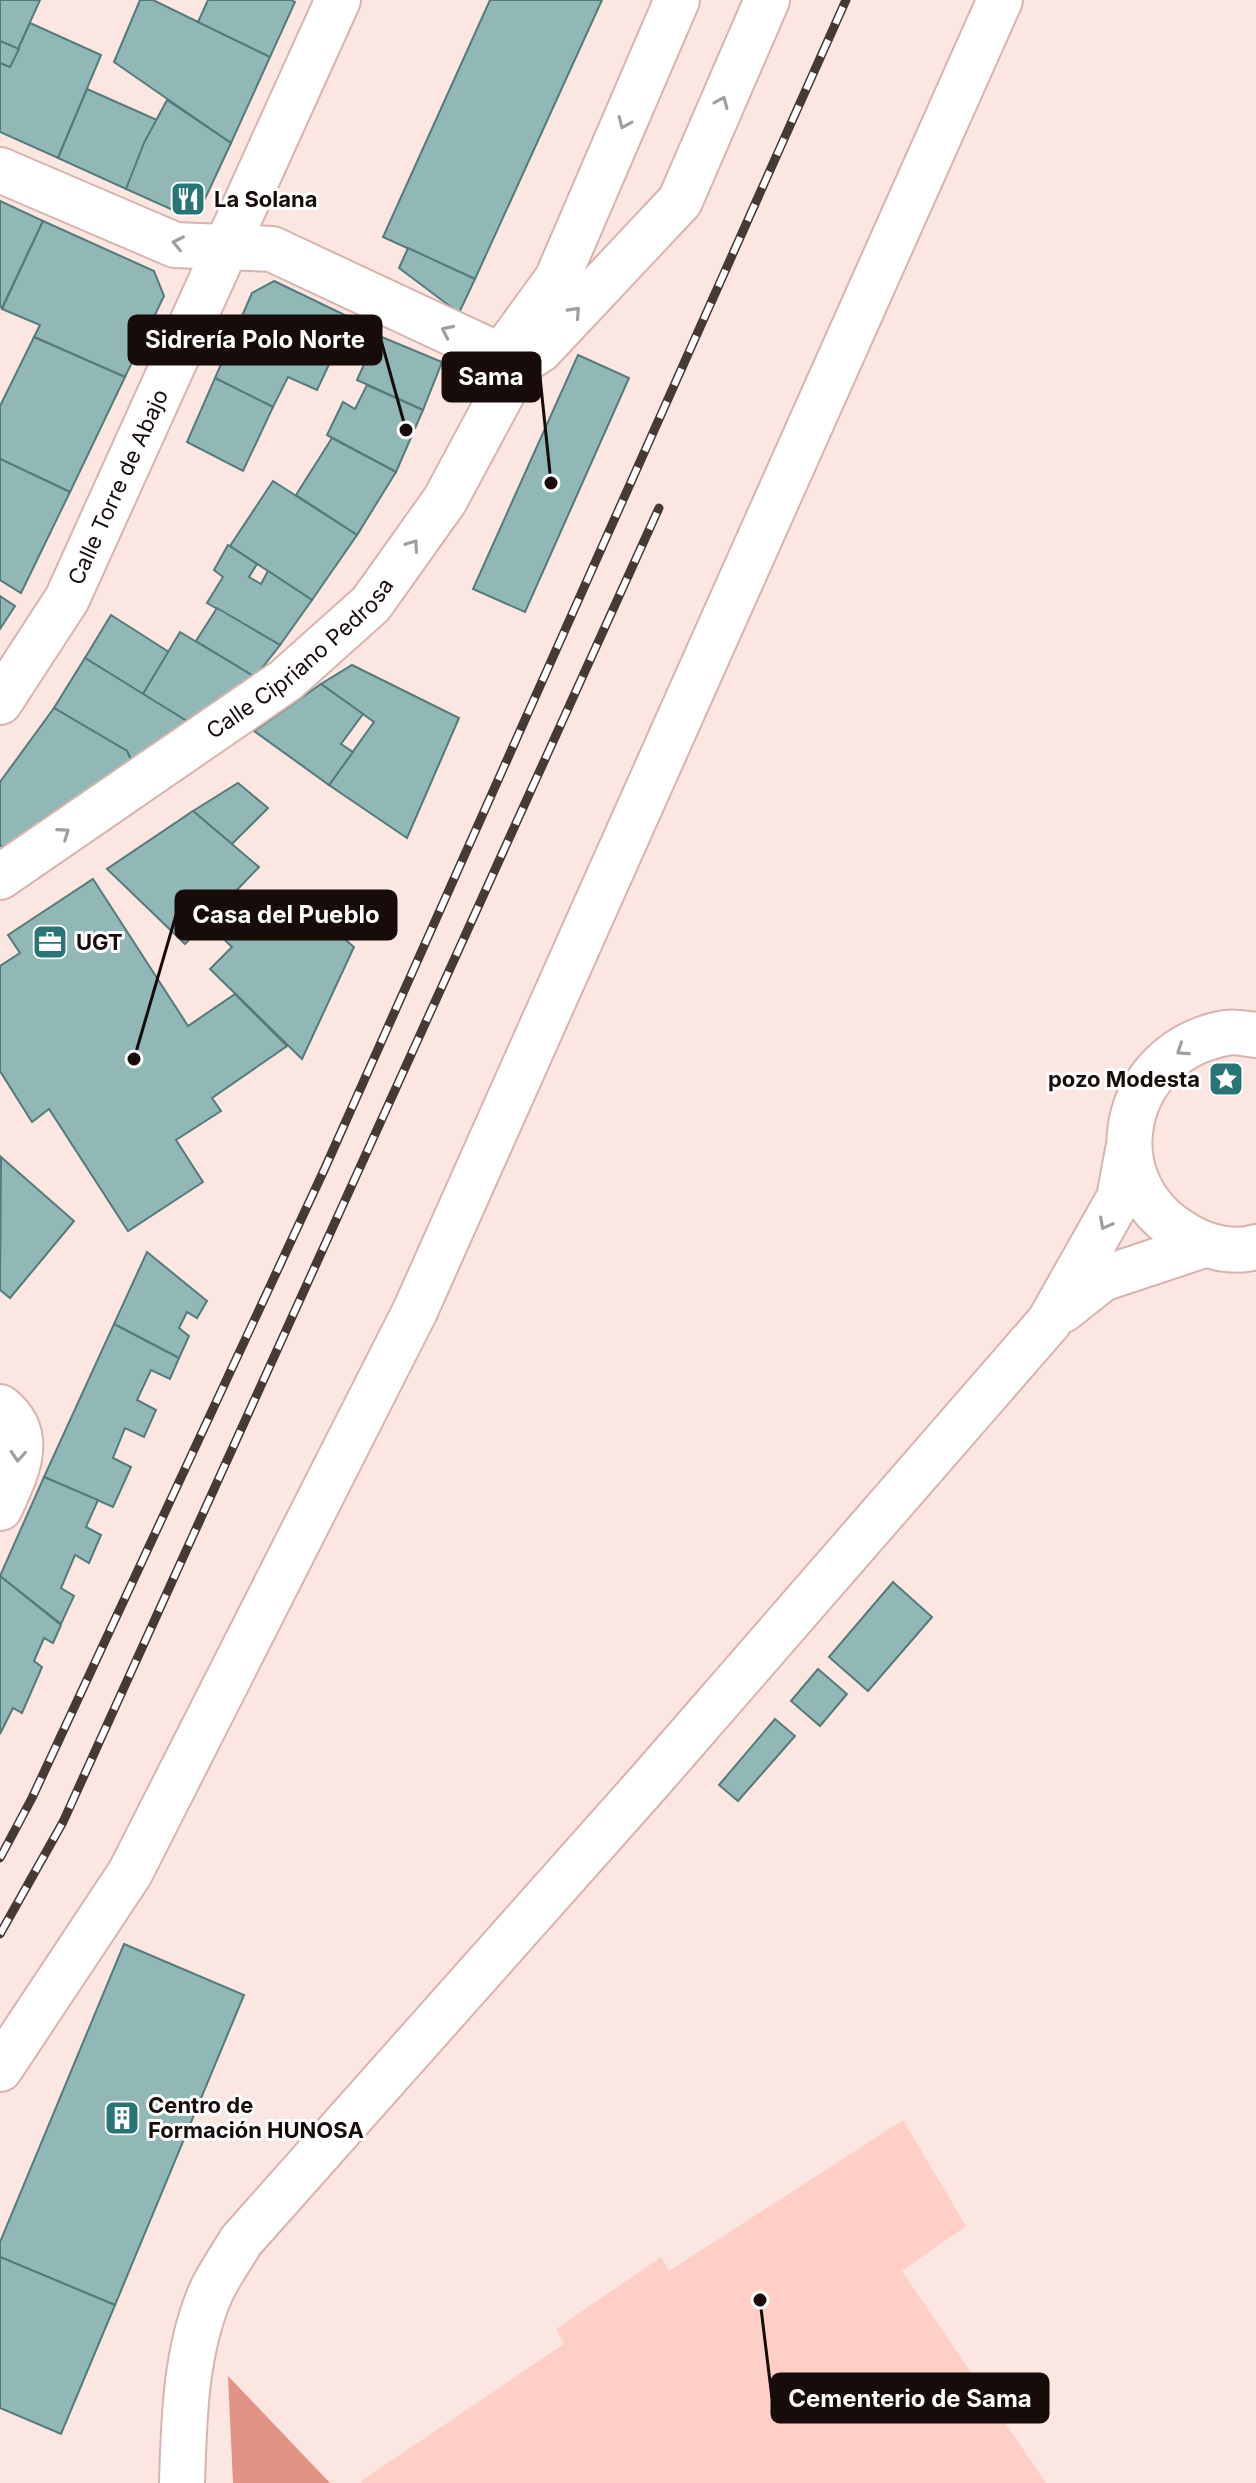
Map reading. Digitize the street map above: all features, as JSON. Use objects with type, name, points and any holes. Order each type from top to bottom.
[{"type":"street","name":"Calle Torre de Abajo","points":[[0,702],[67,599],[338,0]]},
{"type":"street","name":"Calle Cipriano Pedrosa","points":[[0,877],[286,680],[371,604],[445,500],[509,360],[557,279],[677,0]]},
{"type":"street","points":[[0,170],[175,245],[272,249],[509,360],[540,350],[680,201],[767,0]]},
{"type":"street","points":[[0,2069],[130,1873],[415,1311],[1000,0]]},
{"type":"street","points":[[582,219],[584,238],[594,256],[613,258],[635,248]]},
{"type":"street","points":[[1049,1322],[1119,1198],[1134,1107],[1154,1070],[1188,1044],[1228,1032],[1256,1035]]},
{"type":"street","points":[[1128,1150],[1140,1191],[1167,1224],[1204,1245],[1246,1250],[1256,1247]]},
{"type":"street","points":[[182,2483],[184,2405],[192,2353],[210,2294],[241,2241],[660,1770],[1049,1322],[1102,1279],[1204,1245]]},
{"type":"street","points":[[0,1407],[13,1417],[19,1437],[20,1463],[0,1508]]},
{"type":"shaded area","points":[[903,2120],[966,2226],[902,2271],[1046,2483],[362,2483],[564,2344],[556,2329],[661,2257],[669,2271]]},
{"type":"shaded area","points":[[228,2376],[330,2483],[233,2483]]},
{"type":"building","points":[[0,0],[40,0],[18,49],[0,41]]},
{"type":"building","points":[[140,0],[153,0],[270,57],[231,143],[114,62]]},
{"type":"building","points":[[208,0],[295,2],[270,57],[198,22]]},
{"type":"building","points":[[490,0],[602,0],[475,279],[383,237]]},
{"type":"building","points":[[30,23],[101,55],[58,158],[0,132],[0,63],[10,67]]},
{"type":"building","points":[[0,41],[19,49],[10,67],[0,63]]},
{"type":"building","points":[[87,89],[157,120],[126,189],[58,158]]},
{"type":"building","points":[[167,100],[231,143],[204,201],[175,211],[126,189],[144,143]]},
{"type":"building","points":[[0,201],[43,221],[2,308],[0,307]]},
{"type":"building","points":[[43,221],[154,271],[164,296],[125,377],[34,337],[40,325],[2,309]]},
{"type":"building","points":[[408,248],[475,279],[459,313],[399,268]]},
{"type":"building","points":[[274,281],[351,318],[317,390],[288,377],[273,407],[215,378],[252,293]]},
{"type":"building","points":[[377,335],[442,362],[423,410],[357,380]]},
{"type":"building","points":[[34,337],[125,377],[70,492],[0,459],[0,406]]},
{"type":"building","points":[[578,355],[629,378],[525,612],[473,589]]},
{"type":"building","points":[[215,378],[273,407],[243,471],[187,442]]},
{"type":"building","points":[[367,385],[423,410],[396,472],[327,435],[343,402],[355,409]]},
{"type":"building","points":[[332,438],[396,472],[357,535],[296,495]]},
{"type":"building","points":[[0,459],[70,492],[21,593],[0,580]]},
{"type":"building","points":[[273,481],[357,535],[312,600],[230,546]]},
{"type":"building","points":[[228,545],[257,564],[249,577],[261,584],[268,571],[312,600],[280,645],[207,603],[223,577],[214,570]]},
{"type":"building","points":[[0,596],[15,606],[0,629]]},
{"type":"building","points":[[217,608],[280,645],[255,677],[196,641]]},
{"type":"building","points":[[111,615],[169,652],[143,694],[85,658]]},
{"type":"building","points":[[180,632],[255,677],[190,723],[143,694]]},
{"type":"building","points":[[85,658],[190,723],[133,764],[127,751],[54,708]]},
{"type":"building","points":[[352,665],[459,718],[407,838],[329,785],[374,722],[321,684]]},
{"type":"building","points":[[321,684],[363,714],[341,744],[353,752],[329,785],[254,731]]},
{"type":"building","points":[[54,708],[127,751],[133,764],[3,848],[0,845],[0,782]]},
{"type":"building","points":[[238,783],[268,808],[232,844],[193,811]]},
{"type":"building","points":[[193,811],[259,867],[233,894],[259,920],[289,892],[354,947],[302,1059],[210,969],[232,947],[206,922],[185,944],[107,869]]},
{"type":"building","points":[[93,879],[188,1026],[235,994],[287,1046],[212,1098],[221,1111],[176,1140],[203,1182],[128,1231],[49,1109],[32,1122],[0,1071],[0,966],[20,953],[8,935]]},
{"type":"building","points":[[1,1157],[74,1221],[10,1298],[0,1290]]},
{"type":"building","points":[[147,1252],[207,1301],[197,1318],[187,1312],[179,1328],[189,1336],[179,1358],[114,1324]]},
{"type":"building","points":[[114,1324],[179,1358],[170,1379],[151,1370],[137,1400],[156,1410],[144,1437],[125,1428],[113,1458],[131,1467],[113,1507],[44,1477]]},
{"type":"building","points":[[44,1477],[98,1500],[86,1527],[101,1535],[89,1563],[75,1555],[61,1588],[74,1596],[61,1624],[0,1576]]},
{"type":"building","points":[[0,1576],[61,1625],[53,1643],[44,1638],[34,1661],[42,1667],[22,1713],[13,1708],[0,1734]]},
{"type":"building","points":[[893,1582],[932,1617],[868,1691],[829,1657]]},
{"type":"building","points":[[818,1669],[847,1694],[820,1726],[791,1701]]},
{"type":"building","points":[[775,1719],[795,1736],[738,1801],[719,1785]]},
{"type":"building","name":"Centro de Formación HUNOSA","points":[[124,1944],[244,1995],[115,2305],[0,2257],[0,2242]]},
{"type":"building","points":[[0,2257],[115,2305],[61,2434],[0,2408]]},
{"type":"railway","points":[[0,1858],[32,1798],[325,1168],[846,0]]},
{"type":"railway","points":[[0,1934],[63,1822],[659,508]]},
{"type":"place","name":"La Solana","points":[[188,199]]},
{"type":"place","name":"Sidrería Polo Norte","points":[[406,430]]},
{"type":"place","name":"Sama","points":[[551,483]]},
{"type":"place","name":"UGT","points":[[50,942]]},
{"type":"place","name":"Casa del Pueblo","points":[[134,1059]]},
{"type":"place","name":"pozo Modesta","points":[[1226,1079]]},
{"type":"place","name":"Centro de Formación HUNOSA","points":[[122,2118]]},
{"type":"place","name":"Cementerio de Sama","points":[[760,2300]]}]
